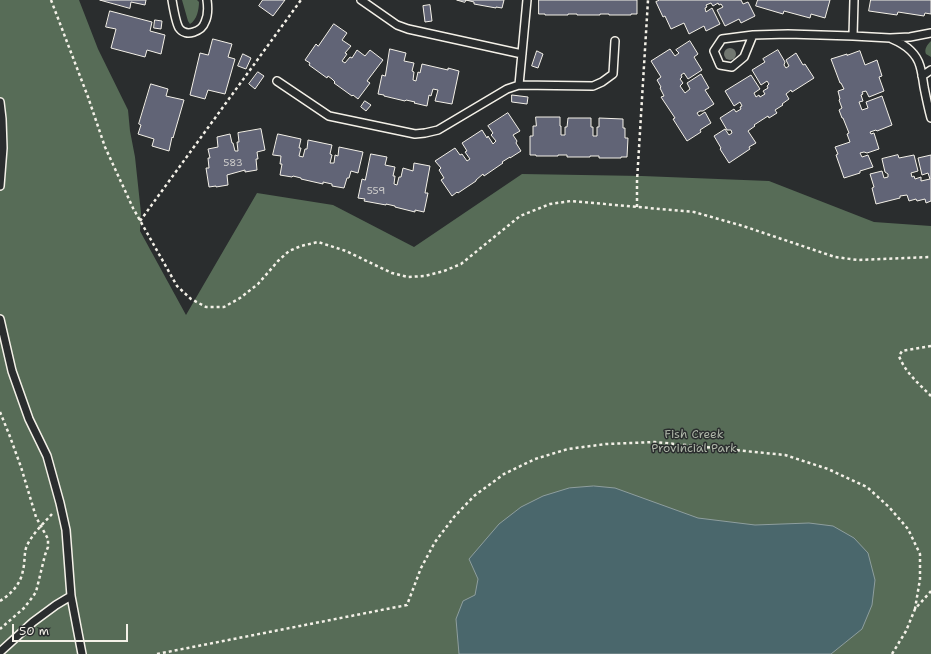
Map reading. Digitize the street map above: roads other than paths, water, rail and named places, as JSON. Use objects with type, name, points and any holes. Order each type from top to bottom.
[{"type":"lane","points":[[172,0],[179,28],[185,32],[191,33],[197,31],[205,24],[207,17],[207,0]]},
{"type":"lane","points":[[361,0],[397,25],[408,29],[522,54]]},
{"type":"lane","points":[[519,85],[527,0]]},
{"type":"lane","points":[[853,36],[854,0]]},
{"type":"lane","points":[[753,35],[744,57],[732,67],[720,65],[714,51],[722,39],[753,35],[788,34],[890,38],[910,37],[931,33]]},
{"type":"lane","points":[[890,38],[906,46],[916,56],[920,64],[931,118]]},
{"type":"lane","points":[[277,81],[329,116],[415,134],[438,130],[507,89],[519,85],[593,86],[602,82],[613,74],[615,42]]},
{"type":"lane","points":[[922,76],[931,70]]},
{"type":"lane","points":[[0,102],[3,148],[0,186]]},
{"type":"lane","points":[[0,319],[12,371],[29,419],[47,456],[60,504],[66,530],[71,596],[82,654]]},
{"type":"lane","points":[[0,652],[33,622],[71,596]]},
{"type":"water","points":[[594,486],[615,488],[698,518],[755,525],[809,523],[833,526],[854,538],[868,553],[875,580],[872,605],[862,629],[831,654],[459,654],[456,619],[463,601],[475,595],[478,579],[469,559],[499,524],[521,507],[543,496],[569,488]]},
{"type":"park label","name":"Fish Creek Provincial Park","points":[[694,442]]}]
